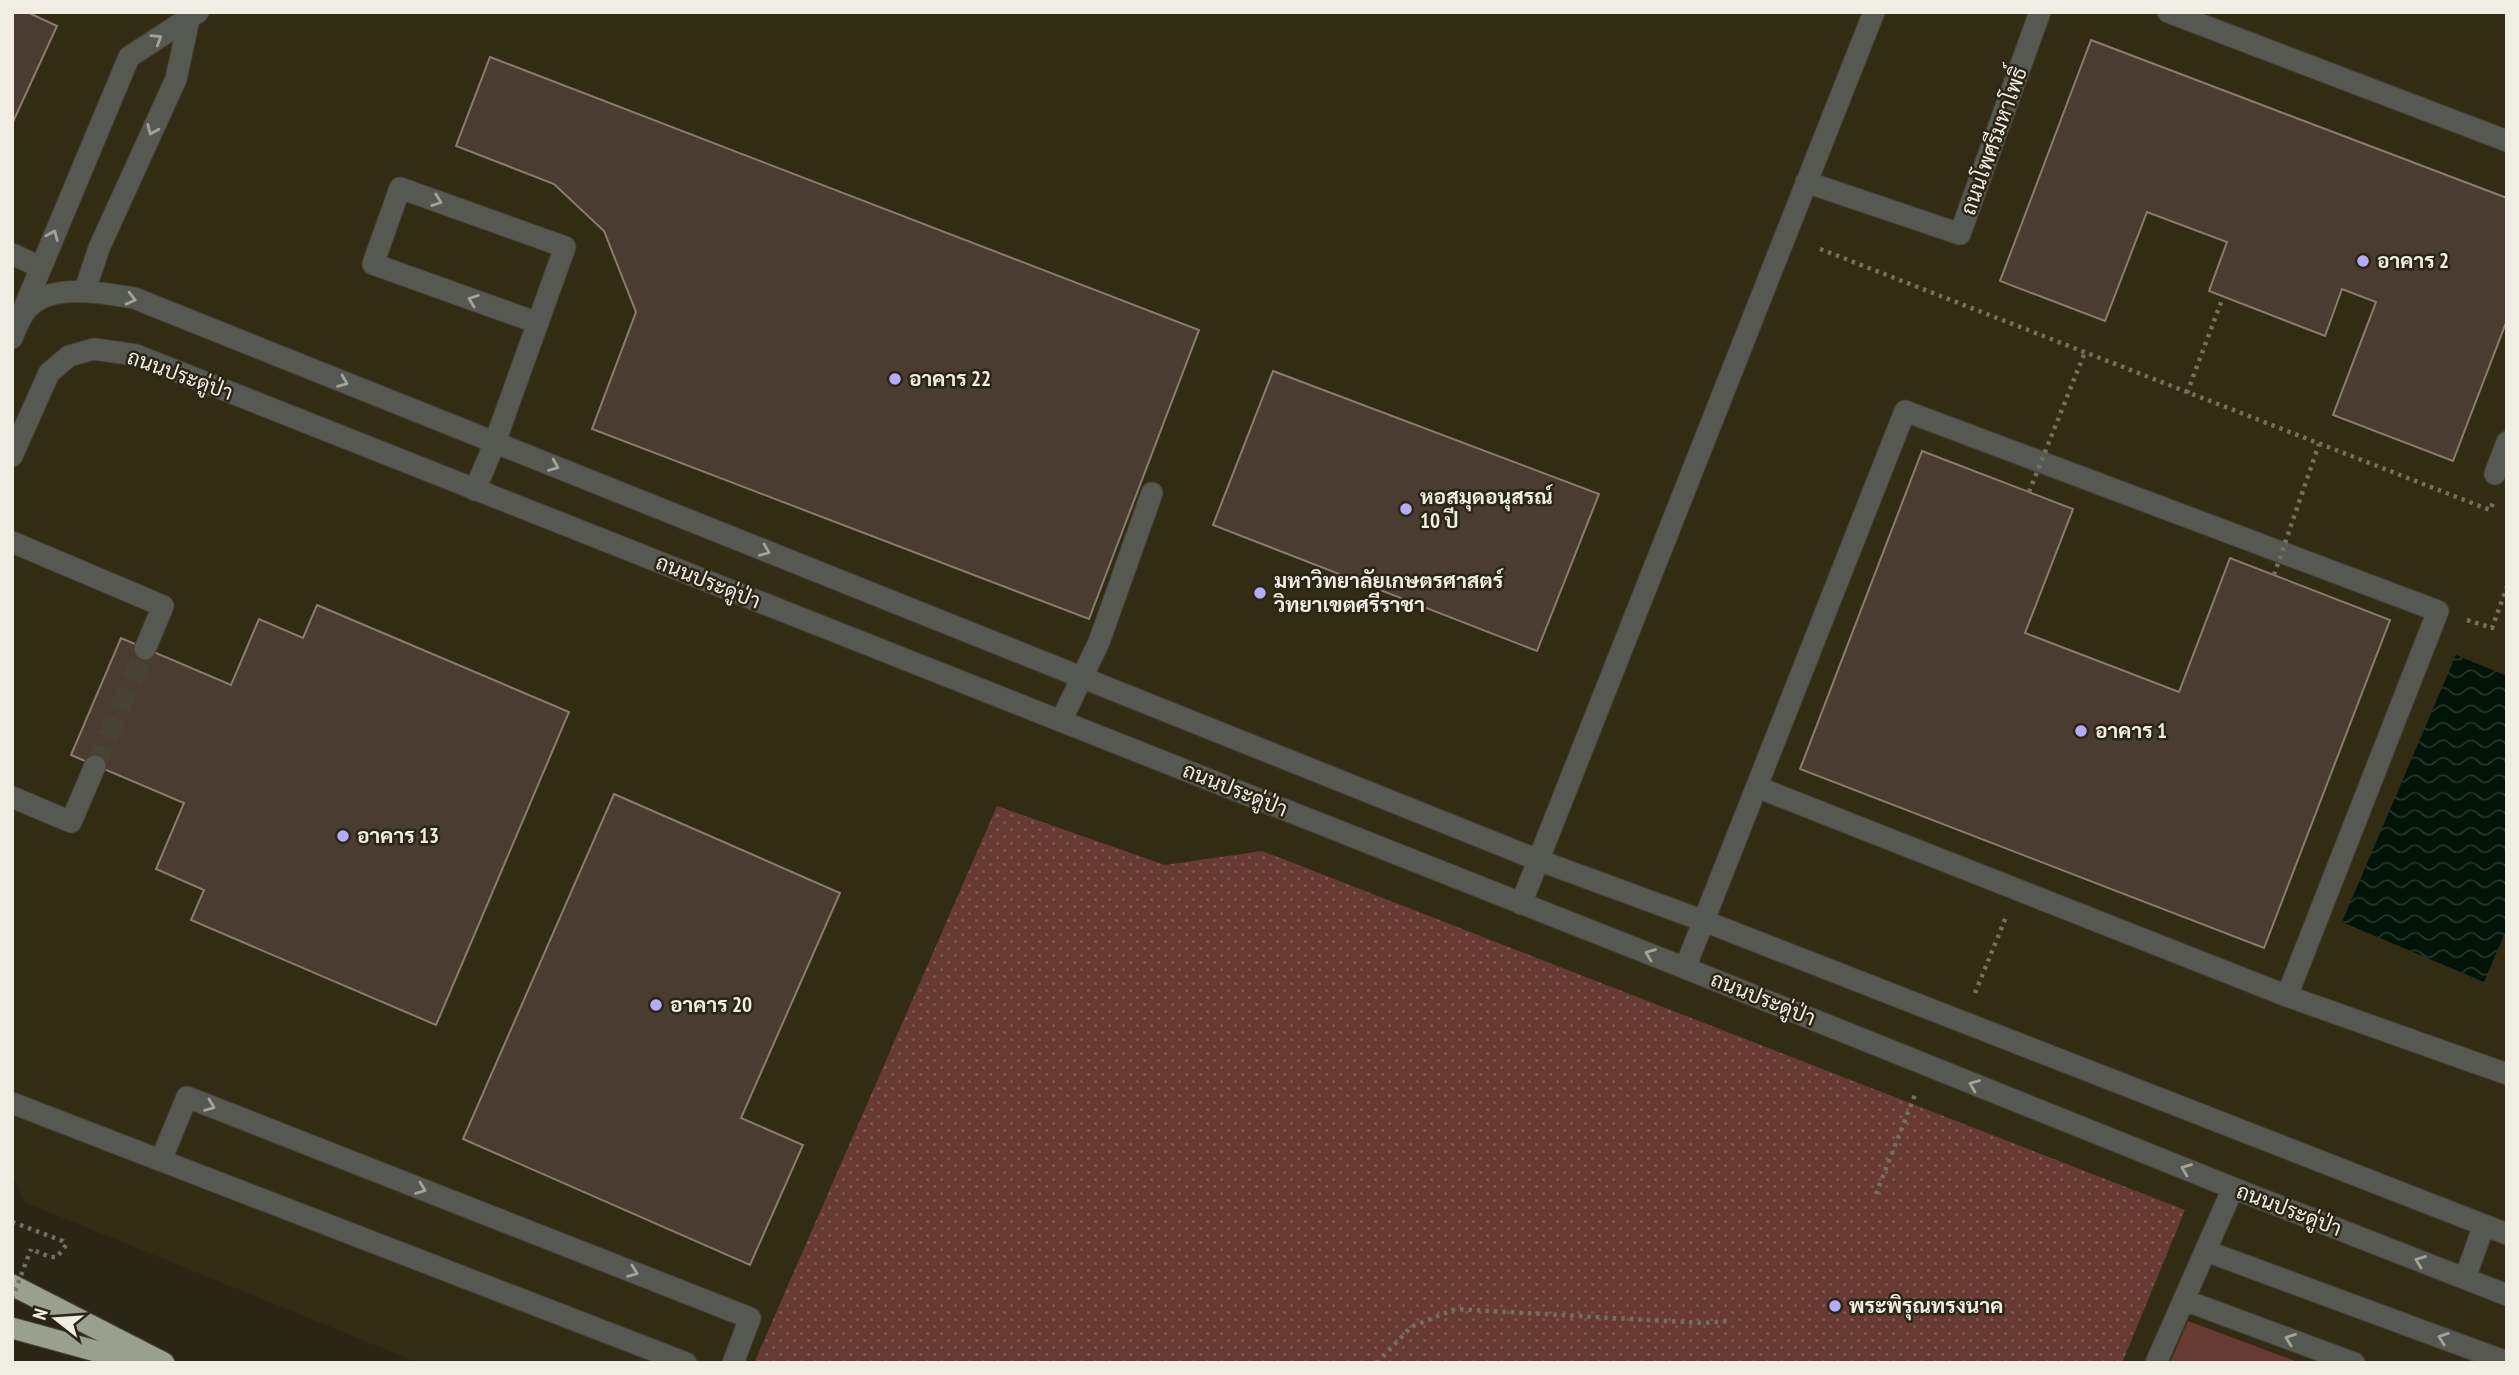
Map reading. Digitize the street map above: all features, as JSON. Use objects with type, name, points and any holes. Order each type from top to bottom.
[{"type":"highway","points":[[12,1285],[164,1363]]},
{"type":"highway","points":[[12,1328],[139,1363]]},
{"type":"street","points":[[1521,904],[1874,12]]},
{"type":"street","name":"ถนนโพศรีมหาโพธิ์","points":[[1806,182],[1960,234],[2040,12]]},
{"type":"street","points":[[2168,12],[2507,141]]},
{"type":"street","points":[[16,330],[128,57],[194,16]]},
{"type":"street","points":[[85,290],[99,248],[176,79],[194,16]]},
{"type":"street","points":[[475,490],[495,442],[538,323],[565,247],[400,188],[373,264],[538,323]]},
{"type":"street","points":[[12,254],[40,267]]},
{"type":"street","points":[[16,330],[29,307],[47,297],[85,290],[134,298],[1538,860],[1704,921],[2507,1234]]},
{"type":"street","name":"ถนนประดู่ป่า","points":[[12,456],[49,373],[69,356],[94,349],[136,355],[1685,968],[2233,1188],[2507,1294]]},
{"type":"street","points":[[1685,968],[1905,411],[2438,611],[2287,996]]},
{"type":"street","points":[[2495,474],[2507,442]]},
{"type":"street","points":[[1061,721],[1099,642],[1152,493]]},
{"type":"street","points":[[12,542],[163,606],[145,649]]},
{"type":"street","points":[[12,797],[71,821],[95,766]]},
{"type":"street","points":[[1757,788],[2287,996],[2507,1074]]},
{"type":"street","points":[[161,1160],[187,1097],[750,1318],[733,1363]]},
{"type":"street","points":[[12,1103],[686,1363]]},
{"type":"street","points":[[2156,1363],[2233,1188]]},
{"type":"street","points":[[2465,1278],[2484,1226]]},
{"type":"street","points":[[2206,1251],[2507,1362]]},
{"type":"street","points":[[2184,1300],[2354,1363]]},
{"type":"path","points":[[1820,249],[2490,510],[2495,499]]},
{"type":"path","points":[[2187,393],[2223,297]]},
{"type":"path","points":[[2029,492],[2085,352]]},
{"type":"path","points":[[2274,575],[2319,444]]},
{"type":"path","points":[[2438,611],[2492,628],[2507,587]]},
{"type":"path","points":[[1978,987],[2017,890]]},
{"type":"path","points":[[12,1222],[63,1241],[66,1245],[57,1257],[31,1249],[12,1299]]},
{"type":"path","points":[[1377,1363],[1411,1328],[1455,1309],[1702,1323],[1729,1321]]},
{"type":"shaded area","name":"มหาวิทยาลัยเกษตรศาสตร์ วิทยาเขตศรีราชา","points":[[12,12],[2507,12],[2507,1363],[419,1363],[24,1202],[12,1173]]},
{"type":"shaded area","points":[[997,806],[1165,865],[1262,851],[2185,1210],[2122,1363],[759,1363],[755,1361]]},
{"type":"shaded area","points":[[2188,1321],[2301,1363],[2170,1363]]},
{"type":"water","points":[[2456,655],[2507,676],[2507,928],[2484,982],[2342,922]]},
{"type":"building","points":[[12,12],[27,12],[57,26],[12,124]]},
{"type":"building","name":"อาคาร 2","points":[[2091,40],[2507,198],[2507,320],[2453,461],[2333,415],[2376,302],[2342,289],[2325,336],[2209,291],[2227,242],[2147,212],[2105,321],[2000,281]]},
{"type":"building","name":"อาคาร 22","points":[[490,57],[1199,330],[1089,619],[592,429],[636,312],[604,231],[554,184],[456,146]]},
{"type":"building","name":"หอสมุดอนุสรณ์ 10 ปี","points":[[1273,371],[1599,494],[1537,651],[1213,525]]},
{"type":"building","name":"อาคาร 1","points":[[1922,451],[2073,509],[2025,633],[2179,692],[2230,558],[2390,620],[2264,948],[1800,769]]},
{"type":"building","name":"อาคาร 13","points":[[317,605],[569,712],[436,1025],[191,920],[204,890],[156,869],[184,803],[71,755],[121,638],[231,685],[259,619],[303,638]]},
{"type":"building","name":"อาคาร 20","points":[[614,794],[840,893],[741,1118],[803,1145],[750,1265],[463,1139]]},
{"type":"tunnel","points":[[95,766],[145,649]]},
{"type":"place","name":"อาคาร 2","points":[[2363,261]]},
{"type":"place","name":"อาคาร 22","points":[[895,379]]},
{"type":"place","name":"หอสมุดอนุสรณ์ 10 ปี","points":[[1406,509]]},
{"type":"place","name":"มหาวิทยาลัยเกษตรศาสตร์ วิทยาเขตศรีราชา","points":[[1260,593]]},
{"type":"place","name":"อาคาร 1","points":[[2081,731]]},
{"type":"place","name":"อาคาร 13","points":[[343,836]]},
{"type":"place","name":"อาคาร 20","points":[[656,1005]]},
{"type":"place","name":"พระพิรุณทรงนาค","points":[[1835,1306]]}]
